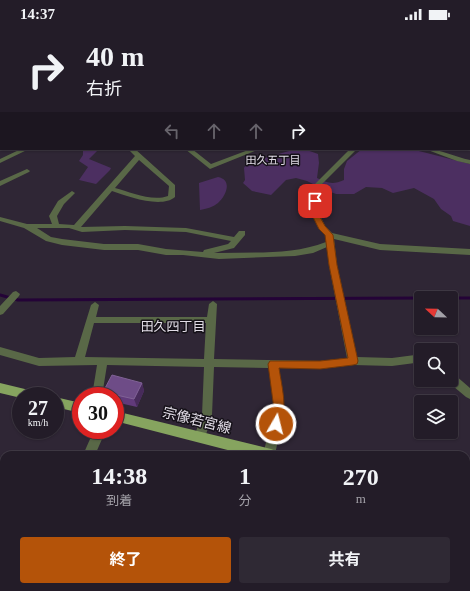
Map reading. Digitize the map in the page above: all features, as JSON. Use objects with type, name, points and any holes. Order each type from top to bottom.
[{"type":"main road","points":[[0,388],[12,391]]},
{"type":"main road","name":"宗像若宮線","points":[[124,418],[254,451]]},
{"type":"street","points":[[0,161],[24,150]]},
{"type":"street","points":[[111,189],[151,199],[168,199],[172,197],[173,186],[131,150]]},
{"type":"street","points":[[191,150],[210,167],[255,150]]},
{"type":"street","points":[[353,150],[318,184],[314,211],[330,239],[333,265],[353,361]]},
{"type":"street","points":[[431,150],[459,160],[470,162]]},
{"type":"street","points":[[76,228],[139,156]]},
{"type":"street","points":[[0,184],[27,171]]},
{"type":"street","points":[[56,226],[53,216],[61,203],[72,193]]},
{"type":"street","points":[[0,219],[28,226],[69,226],[82,230],[125,228],[186,230],[240,236],[231,246],[198,254]]},
{"type":"street","points":[[28,226],[49,239],[62,242],[104,247],[138,247],[219,256],[295,253],[313,250],[330,239],[380,247],[470,252]]},
{"type":"street","points":[[0,312],[16,294]]},
{"type":"street","points":[[200,437],[207,415],[213,304]]},
{"type":"street","points":[[79,360],[95,305]]},
{"type":"street","points":[[91,320],[211,320]]},
{"type":"street","points":[[0,351],[39,362],[79,360],[320,365],[353,361],[392,362],[414,360]]},
{"type":"street","points":[[99,387],[103,361]]},
{"type":"street","points":[[271,451],[279,409],[274,364]]},
{"type":"street","points":[[458,383],[469,392]]},
{"type":"street","points":[[91,451],[96,439]]},
{"type":"shaded area","points":[[83,150],[98,150],[89,159],[111,168],[96,184],[79,180],[88,167],[79,161],[83,155]]},
{"type":"shaded area","points":[[292,150],[307,150],[318,154],[319,163],[317,178],[330,183],[344,180],[344,169],[347,161],[361,150],[415,150],[470,164],[470,226],[453,221],[451,216],[441,209],[434,199],[414,188],[393,193],[382,188],[366,187],[354,194],[336,194],[307,181],[296,178],[286,180],[271,195],[252,191],[243,183],[245,180],[244,168],[247,163]]},
{"type":"shaded area","points":[[218,177],[223,179],[227,185],[221,200],[214,206],[200,210],[199,183]]},
{"type":"building","points":[[112,375],[142,383],[134,399],[124,397],[124,387],[106,387]]},
{"type":"waterway","points":[[0,295],[18,300],[414,298]]},
{"type":"waterway","points":[[458,298],[470,298]]},
{"type":"district","name":"田久五丁目","points":[[273,160]]},
{"type":"district","name":"田久四丁目","points":[[173,326]]},
{"type":"route","points":[[276,424],[279,409],[274,364],[320,365],[353,361],[333,265],[329,235],[316,217],[314,211],[315,201]]}]
